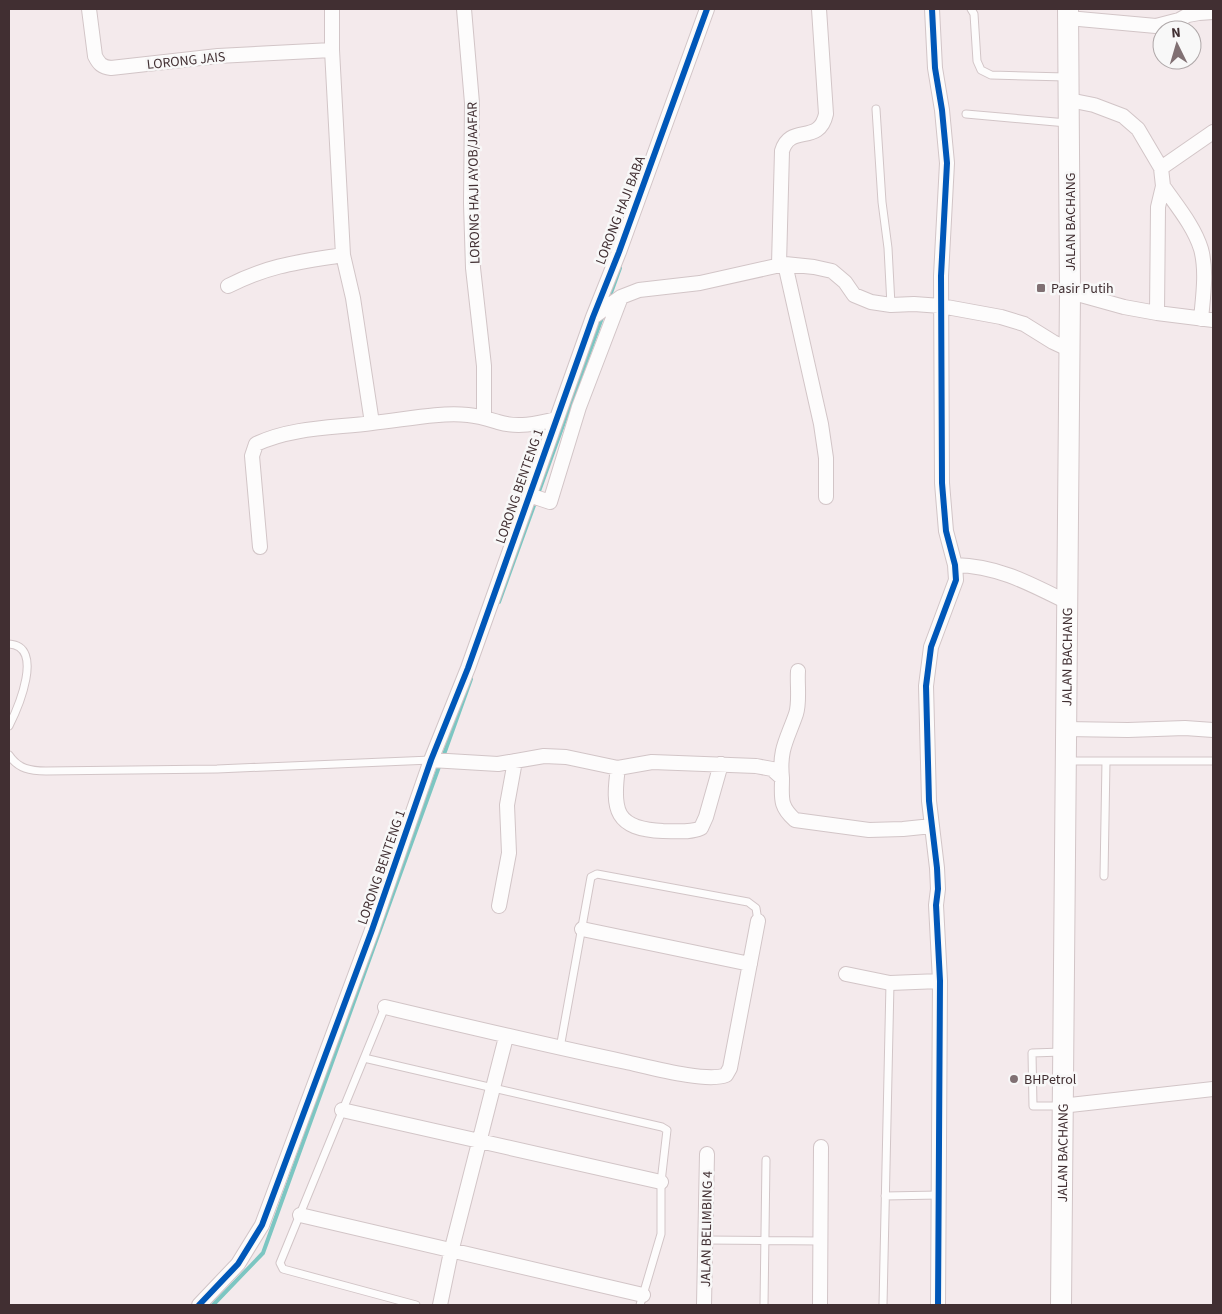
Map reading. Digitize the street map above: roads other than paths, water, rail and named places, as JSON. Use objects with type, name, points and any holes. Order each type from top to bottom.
[{"type":"street","name":"LORONG JAIS","points":[[89,9],[95,56],[103,67],[111,68],[218,56],[332,50]]},
{"type":"street","points":[[332,9],[332,50],[343,255],[353,298],[372,423]]},
{"type":"street","name":"LORONG HAJI AYOB/JAAFAR","points":[[464,9],[472,103],[471,203],[474,268],[484,366],[484,417]]},
{"type":"street","name":"LORONG HAJI BABA","points":[[556,419],[707,9]]},
{"type":"street","points":[[819,9],[826,114],[822,126],[818,130],[794,136],[784,145],[782,151],[779,210],[782,264],[821,424],[826,458],[826,497]]},
{"type":"street","points":[[932,9],[935,68],[942,110],[947,163],[941,276],[942,483],[946,531],[955,565],[956,580],[931,647],[926,686],[927,768],[937,868],[938,889],[936,905],[940,981],[938,1305]]},
{"type":"street","points":[[1068,13],[1156,26],[1179,20],[1188,15],[1213,12]]},
{"type":"street","name":"JALAN BACHANG","points":[[1060,1305],[1070,292],[1068,13]]},
{"type":"street","points":[[1070,100],[1094,105],[1123,116],[1138,128],[1161,168],[1163,186],[1158,207],[1157,313]]},
{"type":"street","points":[[1161,168],[1213,132]]},
{"type":"street","points":[[1070,292],[1124,307],[1207,320],[1201,250],[1196,236],[1163,186]]},
{"type":"street","points":[[228,286],[266,269],[343,255]]},
{"type":"street","points":[[596,314],[619,298],[639,290],[700,283],[782,264],[832,271],[845,282],[854,295],[871,302],[891,305],[941,306],[1009,319],[1024,324],[1053,342],[1068,348]]},
{"type":"street","points":[[534,497],[550,502],[579,407],[619,298]]},
{"type":"street","points":[[260,547],[252,456],[256,444],[268,438],[301,431],[454,415],[484,417],[499,423],[515,425],[556,419]]},
{"type":"street","name":"LORONG BENTENG 1","points":[[199,1305],[238,1264],[262,1225],[471,659],[534,497],[556,419]]},
{"type":"street","points":[[955,565],[972,565],[1016,576],[1067,602]]},
{"type":"street","points":[[798,671],[796,714],[782,751],[780,762],[782,799],[785,812],[794,820],[868,830],[932,826]]},
{"type":"street","points":[[1065,728],[1128,730],[1185,728],[1213,730]]},
{"type":"street","points":[[434,760],[498,764],[544,756],[566,757],[618,768],[652,762],[721,764],[772,769],[782,778]]},
{"type":"street","points":[[499,906],[509,853],[508,805],[515,761]]},
{"type":"street","points":[[618,768],[615,795],[616,808],[625,821],[633,827],[648,830],[695,831],[701,828],[706,817],[721,764]]},
{"type":"street","points":[[385,1007],[506,1037],[678,1073],[718,1079],[726,1075],[730,1068],[758,921]]},
{"type":"street","points":[[582,929],[750,964]]},
{"type":"street","points":[[846,974],[890,983],[940,981]]},
{"type":"street","points":[[440,1305],[451,1250],[506,1037]]},
{"type":"street","points":[[1061,1106],[1213,1089]]},
{"type":"street","points":[[342,1110],[661,1182]]},
{"type":"street","points":[[820,1305],[821,1147]]},
{"type":"street","name":"JALAN BELIMBING 4","points":[[704,1305],[708,1154]]},
{"type":"street","points":[[300,1215],[451,1250],[642,1300]]},
{"type":"lane","points":[[971,9],[974,14],[977,62],[982,70],[991,75],[1069,77]]},
{"type":"lane","points":[[876,109],[891,305]]},
{"type":"lane","points":[[966,114],[1070,123]]},
{"type":"lane","points":[[9,644],[20,647],[26,654],[27,672],[17,707],[9,726]]},
{"type":"lane","points":[[9,755],[22,768],[30,771],[217,769],[434,760]]},
{"type":"lane","points":[[1104,876],[1106,761]]},
{"type":"lane","points":[[1065,762],[1213,761]]},
{"type":"lane","points":[[560,1048],[591,876],[597,874],[748,902],[756,908],[758,921]]},
{"type":"lane","points":[[883,1305],[890,983]]},
{"type":"lane","points":[[385,1007],[280,1263],[282,1269],[416,1305]]},
{"type":"lane","points":[[1061,1106],[1033,1106],[1032,1053],[1062,1052]]},
{"type":"lane","points":[[364,1058],[662,1127],[667,1130],[661,1182],[662,1234],[642,1300]]},
{"type":"lane","points":[[764,1305],[766,1160]]},
{"type":"lane","points":[[886,1196],[939,1194]]},
{"type":"lane","points":[[706,1240],[820,1241]]},
{"type":"waterway","points":[[608,301],[620,268]]},
{"type":"waterway","points":[[538,494],[603,315]]},
{"type":"waterway","points":[[499,602],[536,500]]},
{"type":"waterway","points":[[443,757],[471,679]]},
{"type":"waterway","points":[[213,1305],[263,1253],[440,764]]},
{"type":"place","name":"Pasir Putih","points":[[1041,288]]},
{"type":"place","name":"BHPetrol","points":[[1014,1079]]}]
